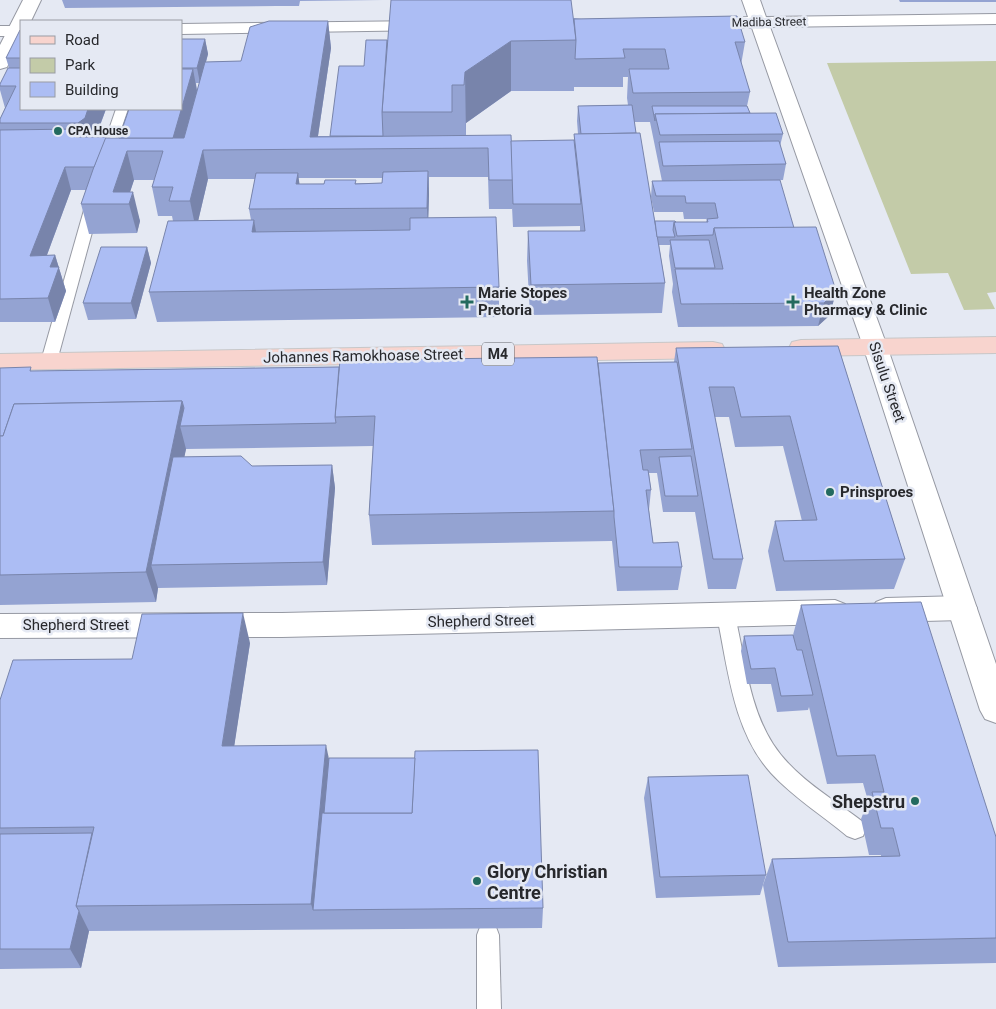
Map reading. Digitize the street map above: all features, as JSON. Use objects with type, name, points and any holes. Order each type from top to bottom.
[{"type":"main road","points":[[775,348],[996,345]]},
{"type":"main road","name":"Johannes Ramokhoase Street","points":[[0,362],[736,349]]},
{"type":"street","points":[[20,20],[32,0]]},
{"type":"street","name":"Madiba Street","points":[[690,23],[754,11],[996,19]]},
{"type":"street","name":"Sisulu Street","points":[[754,11],[875,346],[996,710]]},
{"type":"street","points":[[182,29],[444,26]]},
{"type":"street","points":[[0,63],[16,27]]},
{"type":"street","name":"Shepherd Street","points":[[0,626],[282,625],[726,616],[962,608]]},
{"type":"lane","points":[[109,147],[122,110]]},
{"type":"lane","points":[[49,361],[93,202]]},
{"type":"lane","points":[[726,616],[746,701],[764,747],[777,765],[855,829]]},
{"type":"lane","points":[[488,935],[489,1009]]},
{"type":"green space","points":[[996,61],[996,292],[987,293],[995,309],[964,310],[948,273],[911,274],[827,63]]},
{"type":"building","points":[[391,0],[571,0],[576,40],[511,41],[465,72],[464,85],[452,85],[452,112],[382,112]]},
{"type":"building","points":[[737,16],[745,42],[735,42],[750,92],[633,93],[629,69],[669,69],[665,49],[623,49],[625,58],[575,59],[574,19]]},
{"type":"building","points":[[269,21],[328,21],[310,137],[511,135],[513,180],[489,180],[488,148],[203,150],[190,201],[169,201],[173,187],[152,187],[163,151],[127,151],[113,192],[133,192],[129,204],[81,204],[104,138],[184,138],[205,62],[241,61],[250,27]]},
{"type":"building","points":[[20,30],[20,58],[6,58]]},
{"type":"building","points":[[182,39],[205,39],[197,68],[182,68]]},
{"type":"building","points":[[366,40],[387,40],[382,112],[383,136],[330,136],[339,66],[364,66]]},
{"type":"building","points":[[8,68],[20,68],[20,110],[88,110],[85,118],[78,123],[0,123],[0,119],[16,86],[0,86]]},
{"type":"building","points":[[182,69],[193,69],[182,107]]},
{"type":"building","points":[[632,105],[636,133],[581,134],[578,106]]},
{"type":"building","points":[[652,106],[747,106],[750,113],[655,114],[655,121]]},
{"type":"building","points":[[129,110],[181,110],[173,138],[119,138]]},
{"type":"building","points":[[776,113],[783,134],[660,135],[655,114]]},
{"type":"building","points":[[79,129],[76,137],[106,137],[94,167],[65,167],[30,256],[55,255],[50,267],[59,267],[48,298],[0,299],[0,130]]},
{"type":"building","points":[[640,133],[665,283],[531,285],[528,231],[585,231],[574,134]]},
{"type":"building","points":[[574,140],[581,204],[513,204],[511,141]]},
{"type":"building","points":[[779,141],[786,164],[663,166],[659,142]]},
{"type":"building","points":[[428,171],[427,208],[249,209],[256,173],[298,173],[296,184],[324,184],[325,180],[356,180],[355,184],[382,183],[383,172]]},
{"type":"building","points":[[780,180],[794,228],[714,228],[713,235],[677,236],[674,222],[708,222],[707,219],[718,218],[715,203],[686,203],[685,196],[656,196],[652,181]]},
{"type":"building","points":[[496,217],[499,287],[149,292],[168,221],[254,220],[252,232],[410,230],[410,218]]},
{"type":"building","points":[[655,221],[675,221],[673,230],[675,237],[657,237]]},
{"type":"building","points":[[816,227],[836,291],[824,303],[681,304],[675,269],[723,269],[714,228]]},
{"type":"building","points":[[670,240],[709,240],[715,268],[675,268]]},
{"type":"building","points":[[101,247],[147,247],[131,303],[83,303]]},
{"type":"building","name":"Prinsproes","points":[[838,346],[905,559],[784,561],[775,521],[817,520],[790,416],[741,417],[734,387],[709,387],[743,559],[713,559],[676,348]]},
{"type":"building","points":[[597,357],[614,511],[369,515],[375,416],[335,417],[340,360]]},
{"type":"building","points":[[677,362],[692,449],[640,450],[643,470],[648,470],[651,490],[646,490],[653,543],[678,542],[682,567],[619,567],[598,363]]},
{"type":"building","points":[[31,367],[30,371],[339,367],[336,423],[180,426],[184,408],[182,401],[14,404],[3,436],[0,436],[0,368]]},
{"type":"building","points":[[182,401],[146,572],[0,575],[0,436],[3,436],[14,404]]},
{"type":"building","points":[[241,456],[252,466],[332,465],[323,562],[151,565],[173,457]]},
{"type":"building","points":[[691,456],[698,496],[665,496],[659,457]]},
{"type":"building","name":"Shepstru","points":[[921,602],[996,837],[996,938],[788,942],[772,859],[900,856],[893,828],[881,828],[872,792],[884,792],[875,755],[837,756],[801,605]]},
{"type":"building","points":[[243,613],[222,746],[326,745],[311,904],[76,906],[94,827],[0,828],[0,700],[13,660],[132,659],[142,614]]},
{"type":"building","points":[[793,635],[797,650],[802,650],[813,695],[781,696],[775,668],[751,669],[744,636]]},
{"type":"building","points":[[538,750],[543,908],[313,910],[322,813],[412,813],[415,751]]},
{"type":"building","points":[[329,758],[415,758],[412,813],[324,813]]},
{"type":"building","points":[[748,775],[766,875],[660,877],[648,777]]},
{"type":"building","points":[[92,833],[76,906],[79,911],[70,949],[0,949],[0,834]]},
{"type":"place","name":"CPA House","points":[[58,131]]},
{"type":"place","name":"Marie Stopes Pretoria","points":[[467,302]]},
{"type":"place","name":"Health Zone Pharmacy & Clinic","points":[[793,302]]},
{"type":"place","name":"Prinsproes","points":[[830,492]]},
{"type":"place","name":"Shepstru","points":[[915,801]]},
{"type":"place","name":"Glory Christian Centre","points":[[477,881]]}]
